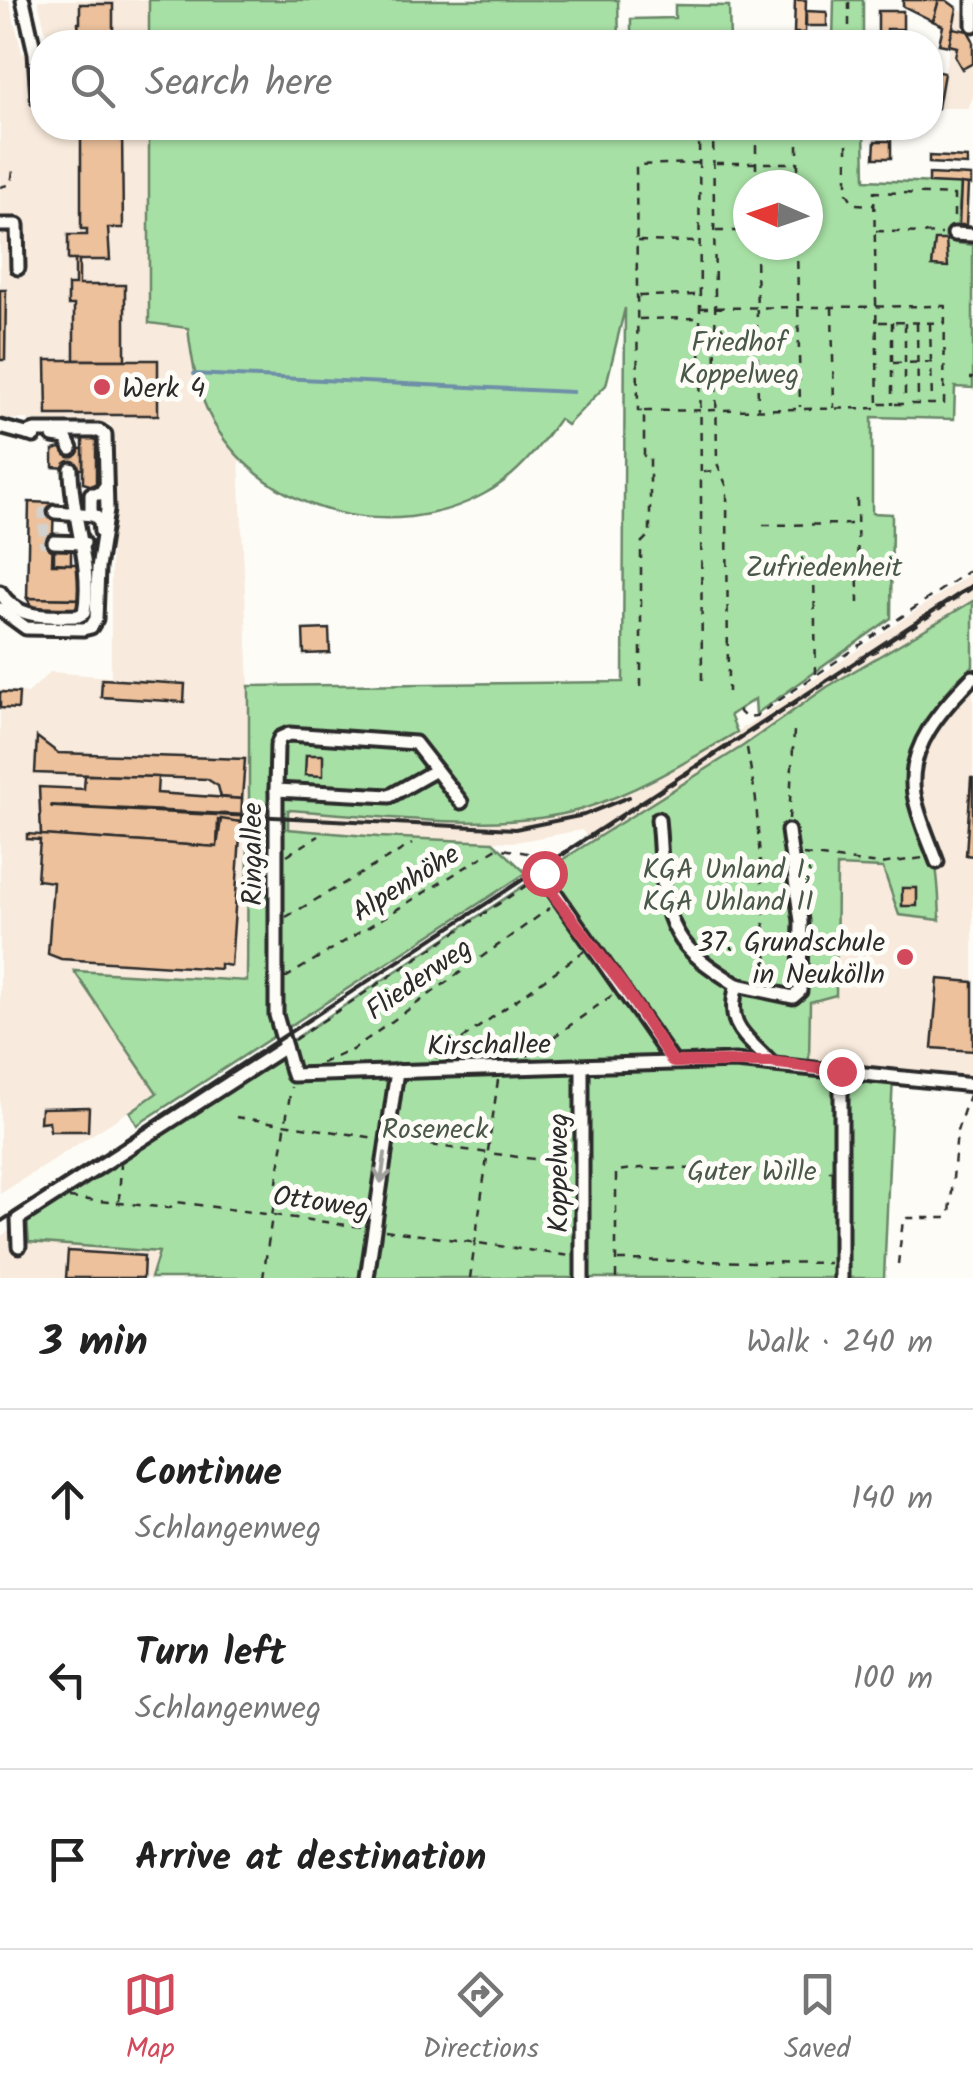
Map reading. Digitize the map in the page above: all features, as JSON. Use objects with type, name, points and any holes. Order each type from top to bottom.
[{"type":"street","points":[[23,0],[30,31]]},
{"type":"street","points":[[973,0],[973,25]]},
{"type":"street","points":[[0,224],[17,225],[18,268]]},
{"type":"street","points":[[954,234],[973,235]]},
{"type":"street","points":[[0,427],[66,438],[71,449]]},
{"type":"street","points":[[28,434],[35,430],[103,432],[107,510],[101,536],[93,542],[54,542]]},
{"type":"street","points":[[0,592],[9,604],[26,614],[82,616],[86,607],[86,566],[74,514],[71,469]]},
{"type":"street","points":[[91,515],[91,494],[100,494],[104,488]]},
{"type":"street","points":[[0,609],[26,628],[91,627],[96,619],[100,521],[91,515],[55,512]]},
{"type":"street","points":[[936,859],[913,792],[917,756],[936,715],[973,677]]},
{"type":"street","name":"Ringallee","points":[[293,1075],[276,1015],[276,790],[280,738],[289,734],[415,743],[461,802]]},
{"type":"street","points":[[276,790],[390,796],[436,770]]},
{"type":"street","points":[[658,819],[666,899],[678,936],[710,967],[737,985],[793,997],[800,990],[802,921],[788,831]]},
{"type":"street","points":[[545,874],[560,902],[624,987],[673,1062]]},
{"type":"street","points":[[737,985],[732,1003],[734,1025],[771,1062]]},
{"type":"street","points":[[20,1246],[18,1220],[285,1046]]},
{"type":"street","name":"Kirschallee","points":[[397,1071],[771,1062],[972,1087]]},
{"type":"street","name":"Koppelweg","points":[[582,1068],[582,1278]]},
{"type":"street","points":[[293,1075],[397,1071],[367,1278]]},
{"type":"street","points":[[841,1071],[841,1278]]},
{"type":"path","points":[[849,0],[849,30]]},
{"type":"path","points":[[699,140],[702,686]]},
{"type":"path","points":[[714,140],[716,410],[719,470],[727,487],[728,692]]},
{"type":"path","points":[[756,140],[756,170]]},
{"type":"path","points":[[798,140],[798,170]]},
{"type":"path","points":[[848,140],[847,193],[854,204],[875,204]]},
{"type":"path","points":[[714,163],[798,163]]},
{"type":"path","points":[[699,164],[636,166],[638,411],[878,408],[874,192],[954,195],[954,234],[876,231]]},
{"type":"path","points":[[0,187],[12,184],[13,171]]},
{"type":"path","points":[[714,231],[733,231]]},
{"type":"path","points":[[637,241],[699,242]]},
{"type":"path","points":[[756,260],[758,410]]},
{"type":"path","points":[[798,260],[800,409]]},
{"type":"path","points":[[637,296],[700,295]]},
{"type":"path","points":[[700,308],[945,306],[944,404],[878,404]]},
{"type":"path","points":[[832,307],[834,409]]},
{"type":"path","points":[[638,319],[700,318]]},
{"type":"path","points":[[878,322],[945,323]]},
{"type":"path","points":[[892,322],[892,404]]},
{"type":"path","points":[[905,322],[905,404]]},
{"type":"path","points":[[917,323],[918,404]]},
{"type":"path","points":[[930,323],[932,404]]},
{"type":"path","points":[[892,363],[943,362]]},
{"type":"path","points":[[642,687],[641,542],[650,534],[650,456],[644,456],[644,410]]},
{"type":"path","points":[[702,472],[719,470]]},
{"type":"path","points":[[858,500],[858,606]]},
{"type":"path","points":[[764,526],[858,524]]},
{"type":"path","points":[[738,710],[746,718],[756,716],[973,568]]},
{"type":"path","points":[[816,675],[814,575],[858,575]]},
{"type":"path","points":[[285,1046],[545,874],[565,854],[973,588]]},
{"type":"path","points":[[788,831],[794,731]]},
{"type":"path","points":[[746,748],[756,800],[770,992]]},
{"type":"path","points":[[277,861],[320,836]]},
{"type":"path","points":[[276,922],[412,844]]},
{"type":"path","name":"Alpenhöhe","points":[[276,984],[497,848],[527,852],[537,863],[540,861],[545,874]]},
{"type":"path","points":[[792,853],[880,864],[936,859]]},
{"type":"path","name":"Fliederweg","points":[[293,1075],[352,1050],[560,902]]},
{"type":"path","points":[[419,1071],[593,944]]},
{"type":"path","points":[[470,1278],[504,1069],[624,987]]},
{"type":"path","points":[[263,1278],[293,1075]]},
{"type":"path","points":[[898,1264],[903,1220],[946,1218],[950,1214],[957,1132],[972,1087]]},
{"type":"path","points":[[118,1203],[120,1154]]},
{"type":"path","points":[[616,1278],[616,1171],[842,1171]]},
{"type":"path","name":"Ottoweg","points":[[58,1194],[169,1208],[177,1202],[582,1258]]},
{"type":"path","points":[[616,1260],[841,1263]]},
{"type":"shaded area","points":[[0,0],[9,0],[22,53],[30,53],[30,140],[149,140],[150,323],[188,328],[199,390],[214,423],[239,458],[249,686],[249,808],[268,809],[268,827],[248,822],[247,981],[75,971],[157,1093],[0,1194],[0,689],[28,693],[50,672],[111,677],[111,424],[28,424],[28,419],[0,419]]},
{"type":"shaded area","points":[[38,0],[149,0],[149,30],[45,30]]},
{"type":"shaded area","points":[[957,8],[973,16],[973,97],[968,108],[943,108],[943,82]]},
{"type":"shaded area","points":[[973,572],[973,601],[827,687],[743,746],[590,842],[582,830],[515,842],[287,829],[288,810],[488,822],[540,819],[604,801],[737,732]]},
{"type":"shaded area","name":"37. Grundschule in Neukölln","points":[[973,677],[973,1078],[809,1060],[810,1002],[837,866],[883,867],[899,915],[917,756],[936,715]]},
{"type":"shaded area","points":[[27,1218],[30,1242],[159,1252],[151,1278],[0,1278],[0,1237]]},
{"type":"green space","points":[[149,0],[618,0],[619,30],[149,30]]},
{"type":"green space","points":[[834,0],[863,0],[863,30],[833,30]]},
{"type":"green space","points":[[675,5],[729,6],[730,30],[631,30],[631,19],[675,18]]},
{"type":"green space","points":[[149,140],[864,140],[865,180],[961,184],[956,243],[973,245],[973,388],[955,387],[954,419],[872,417],[872,513],[892,514],[891,618],[756,714],[755,699],[730,715],[737,732],[640,786],[579,810],[510,821],[473,822],[288,810],[288,829],[493,842],[526,873],[137,1125],[130,1112],[157,1093],[74,971],[247,981],[248,822],[267,827],[267,809],[249,809],[249,686],[623,682],[625,308],[606,385],[567,425],[559,419],[526,461],[484,494],[448,509],[411,517],[372,518],[335,512],[299,499],[266,480],[237,455],[214,424],[203,401],[188,328],[149,323]]},
{"type":"green space","points":[[973,601],[973,666],[936,707],[920,741],[913,778],[914,797],[936,865],[940,920],[899,915],[883,868],[837,866],[836,995],[810,1002],[809,1060],[893,1075],[884,1278],[151,1278],[159,1252],[29,1242],[27,1218],[827,687]]},
{"type":"building","points":[[795,0],[806,0],[805,30],[794,30]]},
{"type":"building","points":[[903,0],[939,0],[933,21],[903,6]]},
{"type":"building","points":[[939,0],[957,8],[949,46],[943,45],[943,26],[933,21]]},
{"type":"building","points":[[80,4],[113,4],[113,30],[79,30]]},
{"type":"building","points":[[806,11],[827,12],[827,26],[806,26]]},
{"type":"building","points":[[878,11],[903,11],[903,29],[878,30]]},
{"type":"building","points":[[953,28],[968,31],[973,40],[973,63],[962,69],[955,57],[957,47],[949,45]]},
{"type":"building","points":[[81,140],[122,140],[123,228],[108,228],[110,260],[68,260],[68,235],[87,235],[87,229],[81,229]]},
{"type":"building","points":[[875,141],[891,141],[891,158],[874,158]]},
{"type":"building","points":[[929,156],[967,158],[967,165],[929,163]]},
{"type":"building","points":[[929,174],[971,176],[971,185],[929,183]]},
{"type":"building","points":[[961,184],[968,185],[966,225],[959,225]]},
{"type":"building","points":[[935,240],[946,240],[948,267],[932,266]]},
{"type":"building","points":[[75,260],[79,260],[79,285],[125,285],[125,360],[74,360],[74,305],[68,305],[68,285],[75,285]]},
{"type":"building","points":[[0,290],[6,290],[5,360],[0,360]]},
{"type":"building","name":"Werk 4","points":[[46,360],[158,360],[158,415],[47,415]]},
{"type":"building","points":[[83,437],[96,437],[93,486],[83,483]]},
{"type":"building","points":[[83,449],[83,469],[53,467],[53,450]]},
{"type":"building","points":[[29,502],[54,503],[52,564],[79,564],[78,599],[27,598]]},
{"type":"building","points":[[54,547],[71,548],[71,564],[54,563]]},
{"type":"building","points":[[27,598],[78,599],[78,605],[73,610],[32,608]]},
{"type":"building","points":[[329,629],[330,653],[304,654],[303,630]]},
{"type":"building","points":[[102,679],[185,684],[184,702],[101,697]]},
{"type":"building","points":[[0,692],[19,693],[18,709],[0,708]]},
{"type":"building","points":[[37,737],[58,753],[245,759],[242,799],[221,797],[218,786],[207,779],[35,773]]},
{"type":"building","points":[[306,755],[323,755],[323,776],[305,775]]},
{"type":"building","points":[[85,775],[158,777],[157,793],[242,799],[241,822],[218,820],[217,847],[41,835],[39,787],[84,789]]},
{"type":"building","points":[[973,778],[973,856],[966,855]]},
{"type":"building","points":[[221,819],[241,822],[231,966],[220,964],[220,969],[61,959],[48,954],[53,882],[37,880],[40,840],[27,839],[27,834],[217,847]]},
{"type":"building","points":[[902,888],[917,888],[917,906],[902,906]]},
{"type":"building","points":[[938,979],[973,982],[973,1051],[932,1048]]},
{"type":"building","points":[[89,1107],[88,1131],[50,1131],[49,1121],[40,1122],[41,1108]]},
{"type":"building","points":[[68,1251],[144,1256],[143,1278],[66,1278]]},
{"type":"waterway","points":[[194,374],[573,392]]},
{"type":"tunnel","points":[[54,542],[44,542],[44,512],[55,512]]},
{"type":"railway","points":[[0,1222],[973,585]]},
{"type":"railway","points":[[52,806],[515,829],[584,815],[629,797]]},
{"type":"place","name":"Werk 4","points":[[102,387]]},
{"type":"place","name":"37. Grundschule in Neukölln","points":[[905,957]]},
{"type":"route","points":[[544,873],[550,890],[624,987],[673,1062],[771,1062],[841,1071]]},
{"type":"park label","name":"Friedhof Koppelweg","points":[[739,357]]},
{"type":"park label","name":"Zufriedenheit","points":[[824,566]]},
{"type":"park label","name":"KGA Unland I; KGA Uhland II","points":[[728,884]]},
{"type":"park label","name":"Roseneck","points":[[435,1128]]},
{"type":"park label","name":"Guter Wille","points":[[752,1170]]}]
